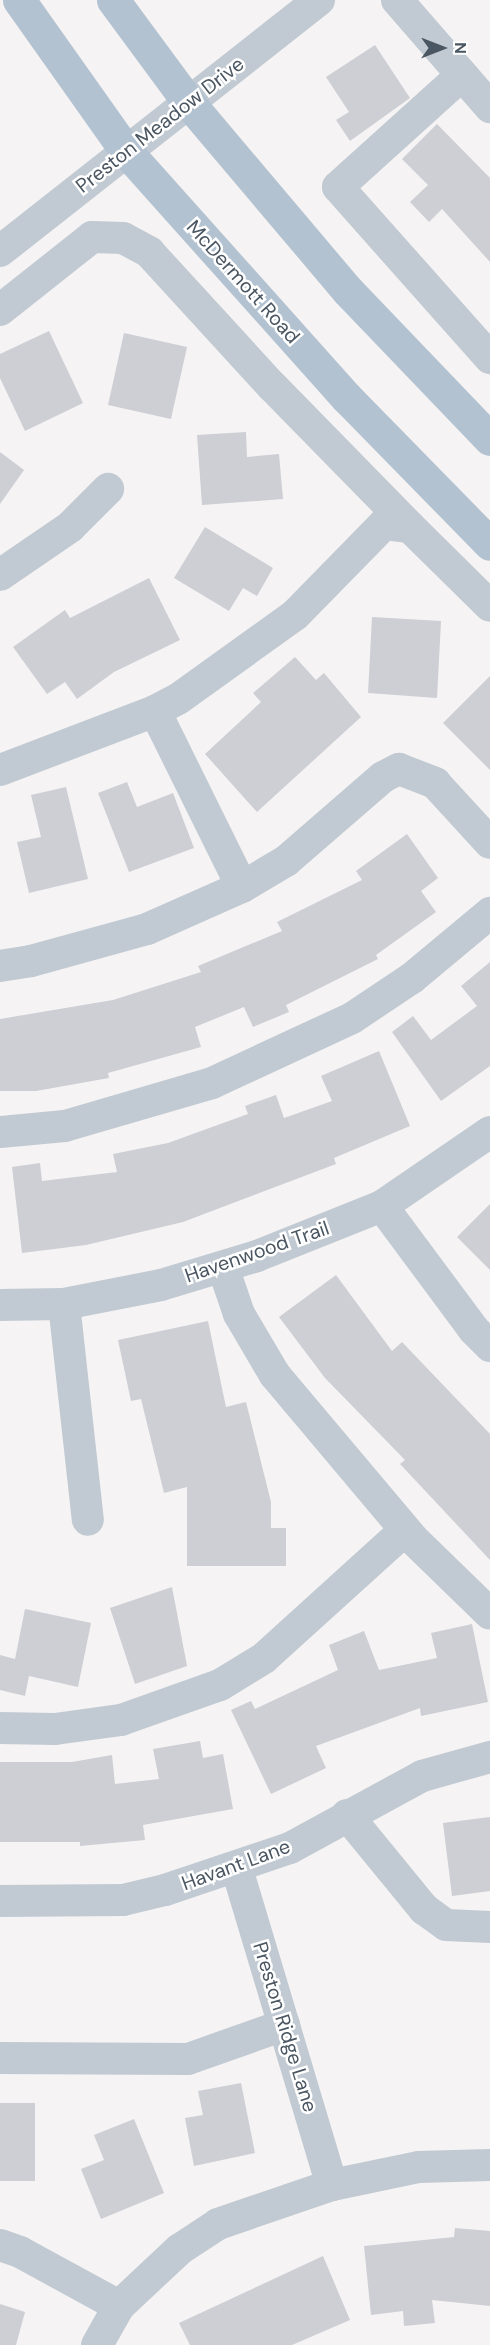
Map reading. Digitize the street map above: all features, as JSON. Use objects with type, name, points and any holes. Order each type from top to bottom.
[{"type":"main road","name":"McDermott Road","points":[[19,0],[126,151],[347,398],[490,544]]},
{"type":"main road","points":[[113,0],[189,103],[348,291],[490,439]]},
{"type":"street","name":"Preston Meadow Drive","points":[[0,251],[320,0]]},
{"type":"street","points":[[397,0],[490,107]]},
{"type":"street","points":[[462,75],[339,187],[490,358]]},
{"type":"street","points":[[0,310],[92,237],[123,238],[150,252],[272,386],[490,606]]},
{"type":"street","points":[[0,576],[70,527],[108,489]]},
{"type":"street","points":[[0,770],[155,711],[295,615],[384,524],[410,527]]},
{"type":"street","points":[[155,711],[242,887]]},
{"type":"street","points":[[0,966],[31,962],[147,929],[242,887],[286,861],[382,777],[399,769],[435,783],[490,843]]},
{"type":"street","points":[[0,1132],[65,1126],[213,1083],[352,1018],[412,978],[490,913]]},
{"type":"street","name":"Havenwood Trail","points":[[0,1305],[64,1304],[161,1285],[223,1267],[382,1206],[490,1132]]},
{"type":"street","points":[[382,1206],[474,1330],[490,1346]]},
{"type":"street","points":[[223,1267],[239,1314],[275,1375],[405,1530],[490,1614]]},
{"type":"street","points":[[64,1304],[88,1520]]},
{"type":"street","points":[[0,1728],[55,1729],[121,1720],[220,1684],[264,1658],[405,1530]]},
{"type":"street","name":"Havant Lane","points":[[0,1901],[123,1900],[237,1869],[290,1848],[422,1776],[490,1757]]},
{"type":"street","points":[[347,1815],[424,1909],[446,1925],[490,1927]]},
{"type":"street","name":"Preston Ridge Lane","points":[[237,1869],[332,2185]]},
{"type":"street","points":[[0,2058],[188,2059],[284,2025]]},
{"type":"street","points":[[98,2345],[119,2306],[180,2249],[218,2224],[332,2185],[419,2167],[490,2165]]},
{"type":"street","points":[[0,2245],[119,2306]]},
{"type":"building","points":[[375,45],[410,98],[350,141],[336,120],[349,112],[326,77]]},
{"type":"building","points":[[437,124],[490,178],[490,262],[442,209],[429,222],[410,202],[428,185],[402,159]]},
{"type":"building","points":[[49,331],[83,403],[25,431],[0,378],[0,354]]},
{"type":"building","points":[[124,333],[187,347],[171,419],[108,405]]},
{"type":"building","points":[[246,432],[247,457],[279,454],[283,499],[202,505],[197,435]]},
{"type":"building","points":[[0,452],[24,470],[0,504]]},
{"type":"building","points":[[205,527],[273,568],[257,596],[243,588],[229,611],[174,578]]},
{"type":"building","points":[[149,578],[180,640],[114,672],[77,699],[65,682],[47,694],[13,647],[65,610],[70,618]]},
{"type":"building","points":[[372,617],[441,621],[437,698],[368,693]]},
{"type":"building","points":[[295,657],[316,680],[324,673],[361,717],[257,812],[205,754],[261,702],[253,693]]},
{"type":"building","points":[[490,676],[490,770],[443,723]]},
{"type":"building","points":[[127,782],[137,807],[173,793],[194,848],[129,872],[98,793]]},
{"type":"building","points":[[66,787],[88,879],[29,893],[17,842],[41,837],[31,795]]},
{"type":"building","points":[[407,834],[438,878],[421,891],[436,912],[376,955],[378,959],[286,1005],[289,1012],[253,1027],[244,1007],[195,1027],[201,1047],[108,1073],[109,1078],[36,1091],[0,1091],[0,1019],[113,1000],[201,972],[198,966],[282,931],[277,922],[362,880],[356,871]]},
{"type":"building","points":[[490,962],[490,1066],[441,1101],[392,1032],[413,1016],[431,1040],[477,1006],[461,986]]},
{"type":"building","points":[[379,1051],[410,1126],[334,1158],[336,1164],[183,1222],[86,1245],[22,1253],[12,1167],[40,1163],[42,1181],[117,1172],[113,1154],[168,1143],[248,1114],[245,1106],[276,1095],[284,1118],[332,1101],[321,1076]]},
{"type":"building","points":[[490,1204],[490,1270],[457,1237]]},
{"type":"building","points":[[336,1275],[392,1351],[402,1342],[490,1434],[490,1560],[400,1464],[405,1460],[325,1378],[279,1317]]},
{"type":"building","points":[[208,1321],[226,1407],[246,1402],[271,1502],[271,1528],[286,1528],[286,1566],[187,1566],[187,1487],[164,1493],[141,1399],[131,1401],[118,1340]]},
{"type":"building","points":[[172,1587],[187,1666],[135,1684],[110,1608]]},
{"type":"building","points":[[25,1609],[91,1623],[78,1687],[29,1676],[25,1696],[0,1690],[0,1655],[15,1659]]},
{"type":"building","points":[[472,1624],[488,1702],[421,1716],[420,1708],[316,1746],[326,1768],[271,1794],[231,1710],[251,1701],[255,1709],[338,1670],[329,1645],[364,1631],[379,1670],[437,1658],[431,1633]]},
{"type":"building","points":[[200,1741],[203,1758],[223,1754],[233,1809],[143,1825],[145,1840],[80,1846],[80,1842],[0,1842],[0,1762],[72,1762],[112,1755],[115,1784],[159,1779],[153,1749]]},
{"type":"building","points":[[490,1817],[490,1891],[452,1896],[443,1823]]},
{"type":"building","points":[[241,2083],[255,2153],[194,2166],[185,2118],[203,2115],[198,2091]]},
{"type":"building","points":[[0,2103],[35,2103],[35,2181],[0,2181]]},
{"type":"building","points":[[134,2119],[164,2193],[101,2219],[81,2169],[104,2160],[94,2135]]},
{"type":"building","points":[[455,2228],[490,2231],[490,2306],[432,2300],[435,2323],[404,2326],[403,2311],[371,2315],[364,2246],[454,2237]]},
{"type":"building","points":[[323,2256],[350,2320],[292,2345],[190,2345],[179,2323]]},
{"type":"building","points":[[0,2304],[25,2312],[16,2345],[0,2345]]}]
